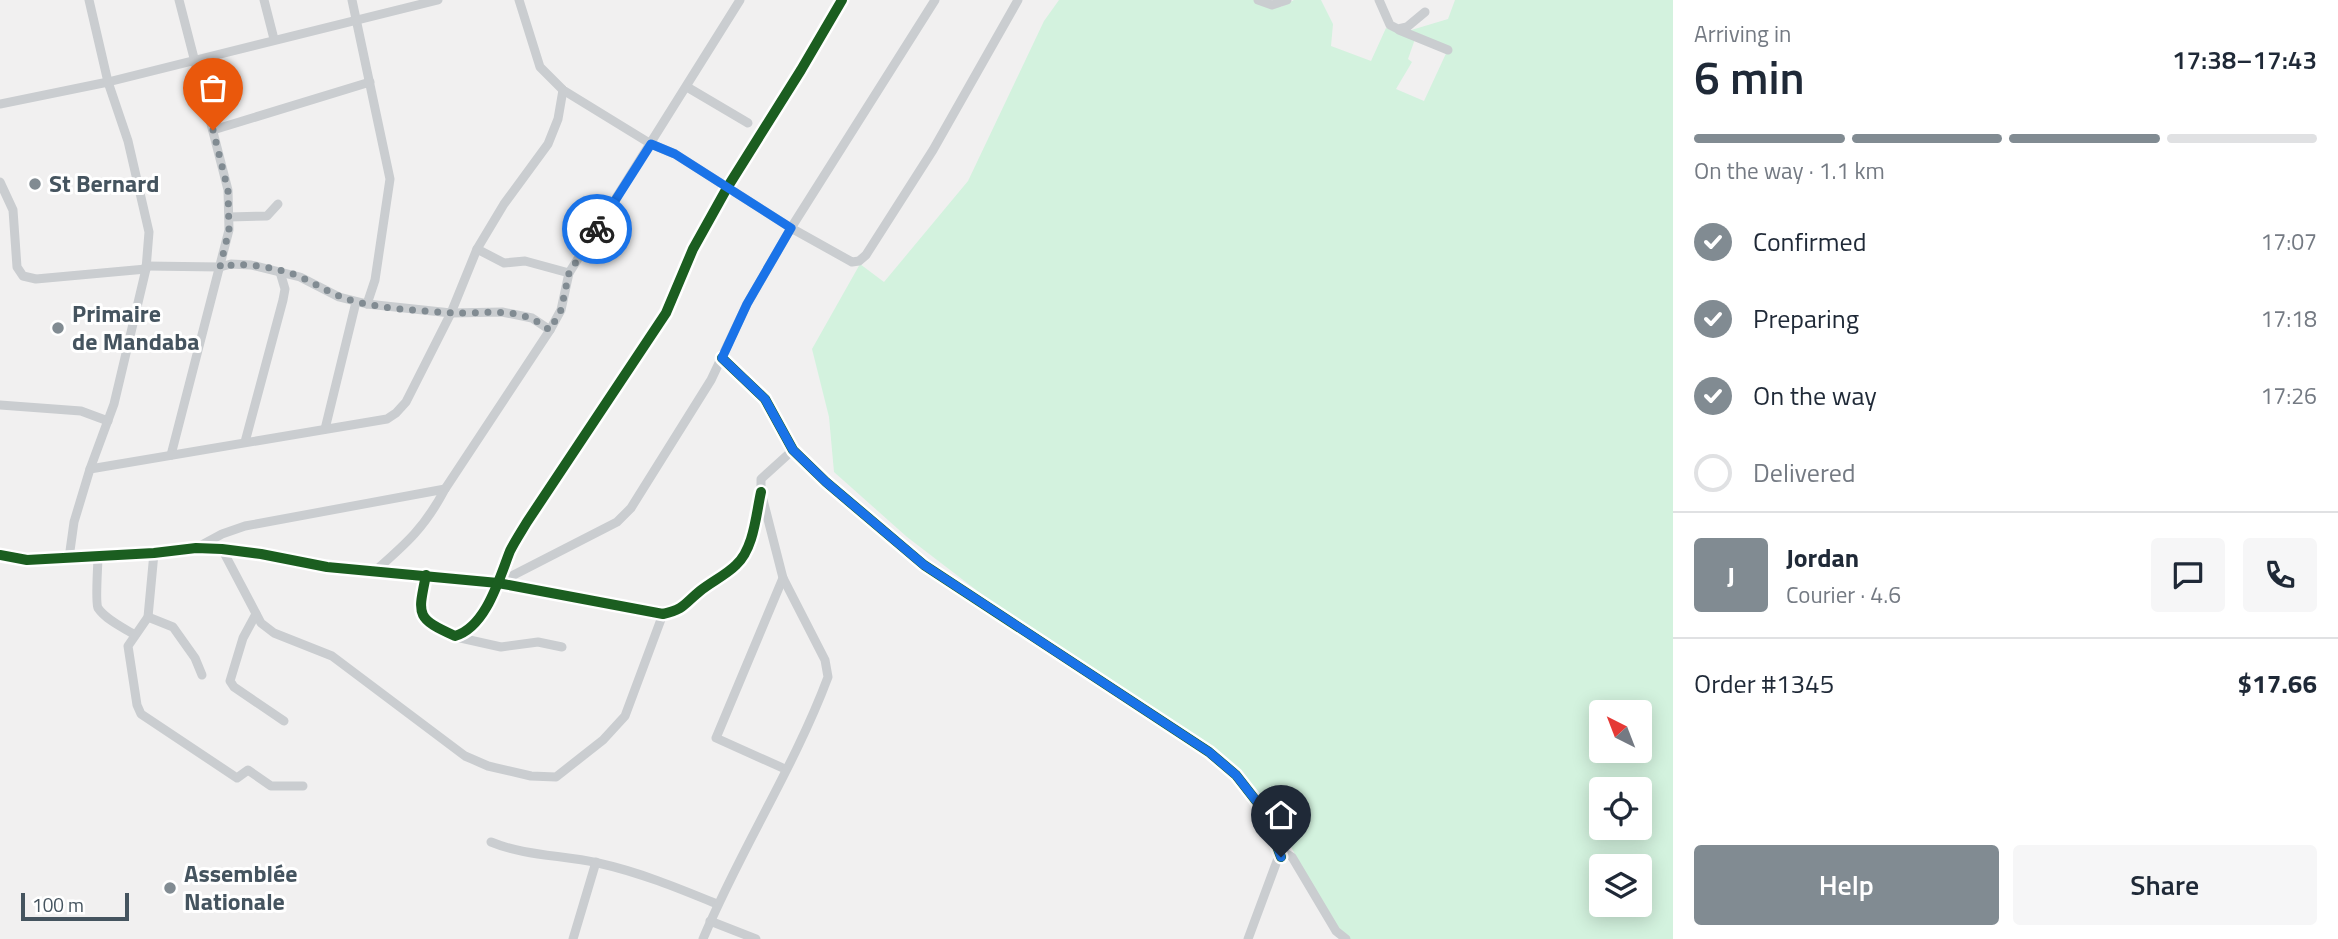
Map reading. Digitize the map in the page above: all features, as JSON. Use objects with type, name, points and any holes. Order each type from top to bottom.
[{"type":"street","points":[[69,558],[74,522],[114,404],[146,268],[148,224],[128,141],[108,82],[89,0]]},
{"type":"street","points":[[171,455],[229,230],[228,190],[179,0]]},
{"type":"street","points":[[264,0],[274,39]]},
{"type":"street","points":[[352,0],[390,179],[375,280],[367,304]]},
{"type":"street","points":[[0,104],[108,82],[438,0]]},
{"type":"street","points":[[519,0],[540,67],[563,90],[651,144],[675,154],[791,228],[852,262],[859,261],[866,255],[933,150],[1018,0]]},
{"type":"street","points":[[375,571],[414,536],[432,514],[445,489],[550,330],[561,310],[569,273],[740,0]]},
{"type":"street","points":[[455,636],[467,633],[476,624],[498,583],[512,548],[527,523],[666,313],[693,249],[727,188],[842,0]]},
{"type":"street","points":[[498,583],[624,516],[711,380],[747,304],[791,228],[935,0]]},
{"type":"street","points":[[1258,0],[1272,5],[1287,0]]},
{"type":"street","points":[[1379,0],[1390,24],[1448,50]]},
{"type":"street","points":[[1398,29],[1407,27],[1425,12]]},
{"type":"street","points":[[213,130],[370,82]]},
{"type":"street","points":[[687,87],[748,123]]},
{"type":"street","points":[[90,470],[387,419],[396,413],[406,402],[451,313],[477,249],[504,204],[548,144],[558,119],[563,90]]},
{"type":"street","points":[[0,182],[13,210],[17,267],[23,276],[36,279],[146,268],[251,265],[300,277],[339,297],[356,302],[451,313],[502,312],[532,318],[550,330]]},
{"type":"street","points":[[229,217],[267,216],[278,204]]},
{"type":"street","points":[[477,249],[503,263],[525,261],[569,273]]},
{"type":"street","points":[[245,442],[283,300],[285,289],[280,272]]},
{"type":"street","points":[[325,429],[356,302]]},
{"type":"street","points":[[722,358],[765,399],[793,450],[826,482],[924,565],[1209,752],[1236,775],[1264,811],[1281,857]]},
{"type":"street","points":[[0,405],[81,411],[108,421]]},
{"type":"street","points":[[0,555],[27,560],[196,548],[222,549],[327,567],[498,583],[663,614],[682,610],[699,592],[742,559],[761,492],[761,479],[793,450]]},
{"type":"street","points":[[196,548],[222,534],[245,526],[445,489]]},
{"type":"street","points":[[703,939],[717,904],[828,677],[824,660],[783,578],[761,492]]},
{"type":"street","points":[[222,549],[261,623],[274,633],[332,656],[465,756],[488,766],[531,776],[556,777],[603,740],[625,716],[663,614]]},
{"type":"street","points":[[154,553],[148,617],[128,646],[141,715],[237,778],[248,770],[271,786],[303,786]]},
{"type":"street","points":[[98,556],[98,607],[135,635]]},
{"type":"street","points":[[426,575],[420,607],[431,626],[455,636],[500,648],[538,642],[562,647]]},
{"type":"street","points":[[783,578],[716,738],[785,769]]},
{"type":"street","points":[[257,614],[243,638],[230,681],[234,687],[284,721]]},
{"type":"street","points":[[148,617],[173,627],[202,675]]},
{"type":"street","points":[[491,842],[511,850],[596,862],[650,877],[717,904]]},
{"type":"street","points":[[1248,939],[1277,862],[1287,854],[1292,857],[1336,931],[1346,939]]},
{"type":"street","points":[[573,939],[596,862]]},
{"type":"street","points":[[710,921],[756,939]]},
{"type":"green space","points":[[1059,0],[1264,0],[1281,7],[1294,0],[1321,0],[1333,24],[1331,46],[1371,61],[1386,28],[1415,39],[1408,59],[1412,62],[1396,89],[1424,101],[1449,47],[1408,31],[1448,19],[1455,0],[1673,0],[1673,939],[1347,939],[1336,930],[1271,810],[1241,775],[1200,742],[988,599],[907,537],[834,472],[829,417],[812,349],[860,264],[884,282],[968,181],[1044,21]]},
{"type":"cycle path","points":[[426,575],[422,614],[432,624],[455,636],[466,631],[490,601],[510,551],[527,522],[666,313],[693,249],[727,188],[842,0]]},
{"type":"cycle path","points":[[722,358],[765,399],[793,450],[826,482],[924,565],[1209,752],[1236,775],[1264,811],[1281,857]]},
{"type":"cycle path","points":[[0,555],[27,560],[196,548],[222,549],[327,567],[498,583],[663,614],[684,606],[742,558],[753,531],[761,492]]},
{"type":"way so far","points":[[213,130],[228,190],[229,230],[220,267],[231,264],[251,265],[300,277],[339,297],[356,302],[451,313],[502,312],[532,318],[550,330],[561,310],[569,273],[597,229]]},
{"type":"place","name":"St Bernard","points":[[35,184]]},
{"type":"place","name":"Primaire de Mandaba","points":[[58,328]]},
{"type":"place","name":"Assemblée Nationale","points":[[170,888]]},
{"type":"route","points":[[597,229],[651,144],[675,154],[791,228],[747,304],[722,358],[765,399],[793,450],[826,482],[924,565],[1209,752],[1236,775],[1264,811],[1281,857]]}]
